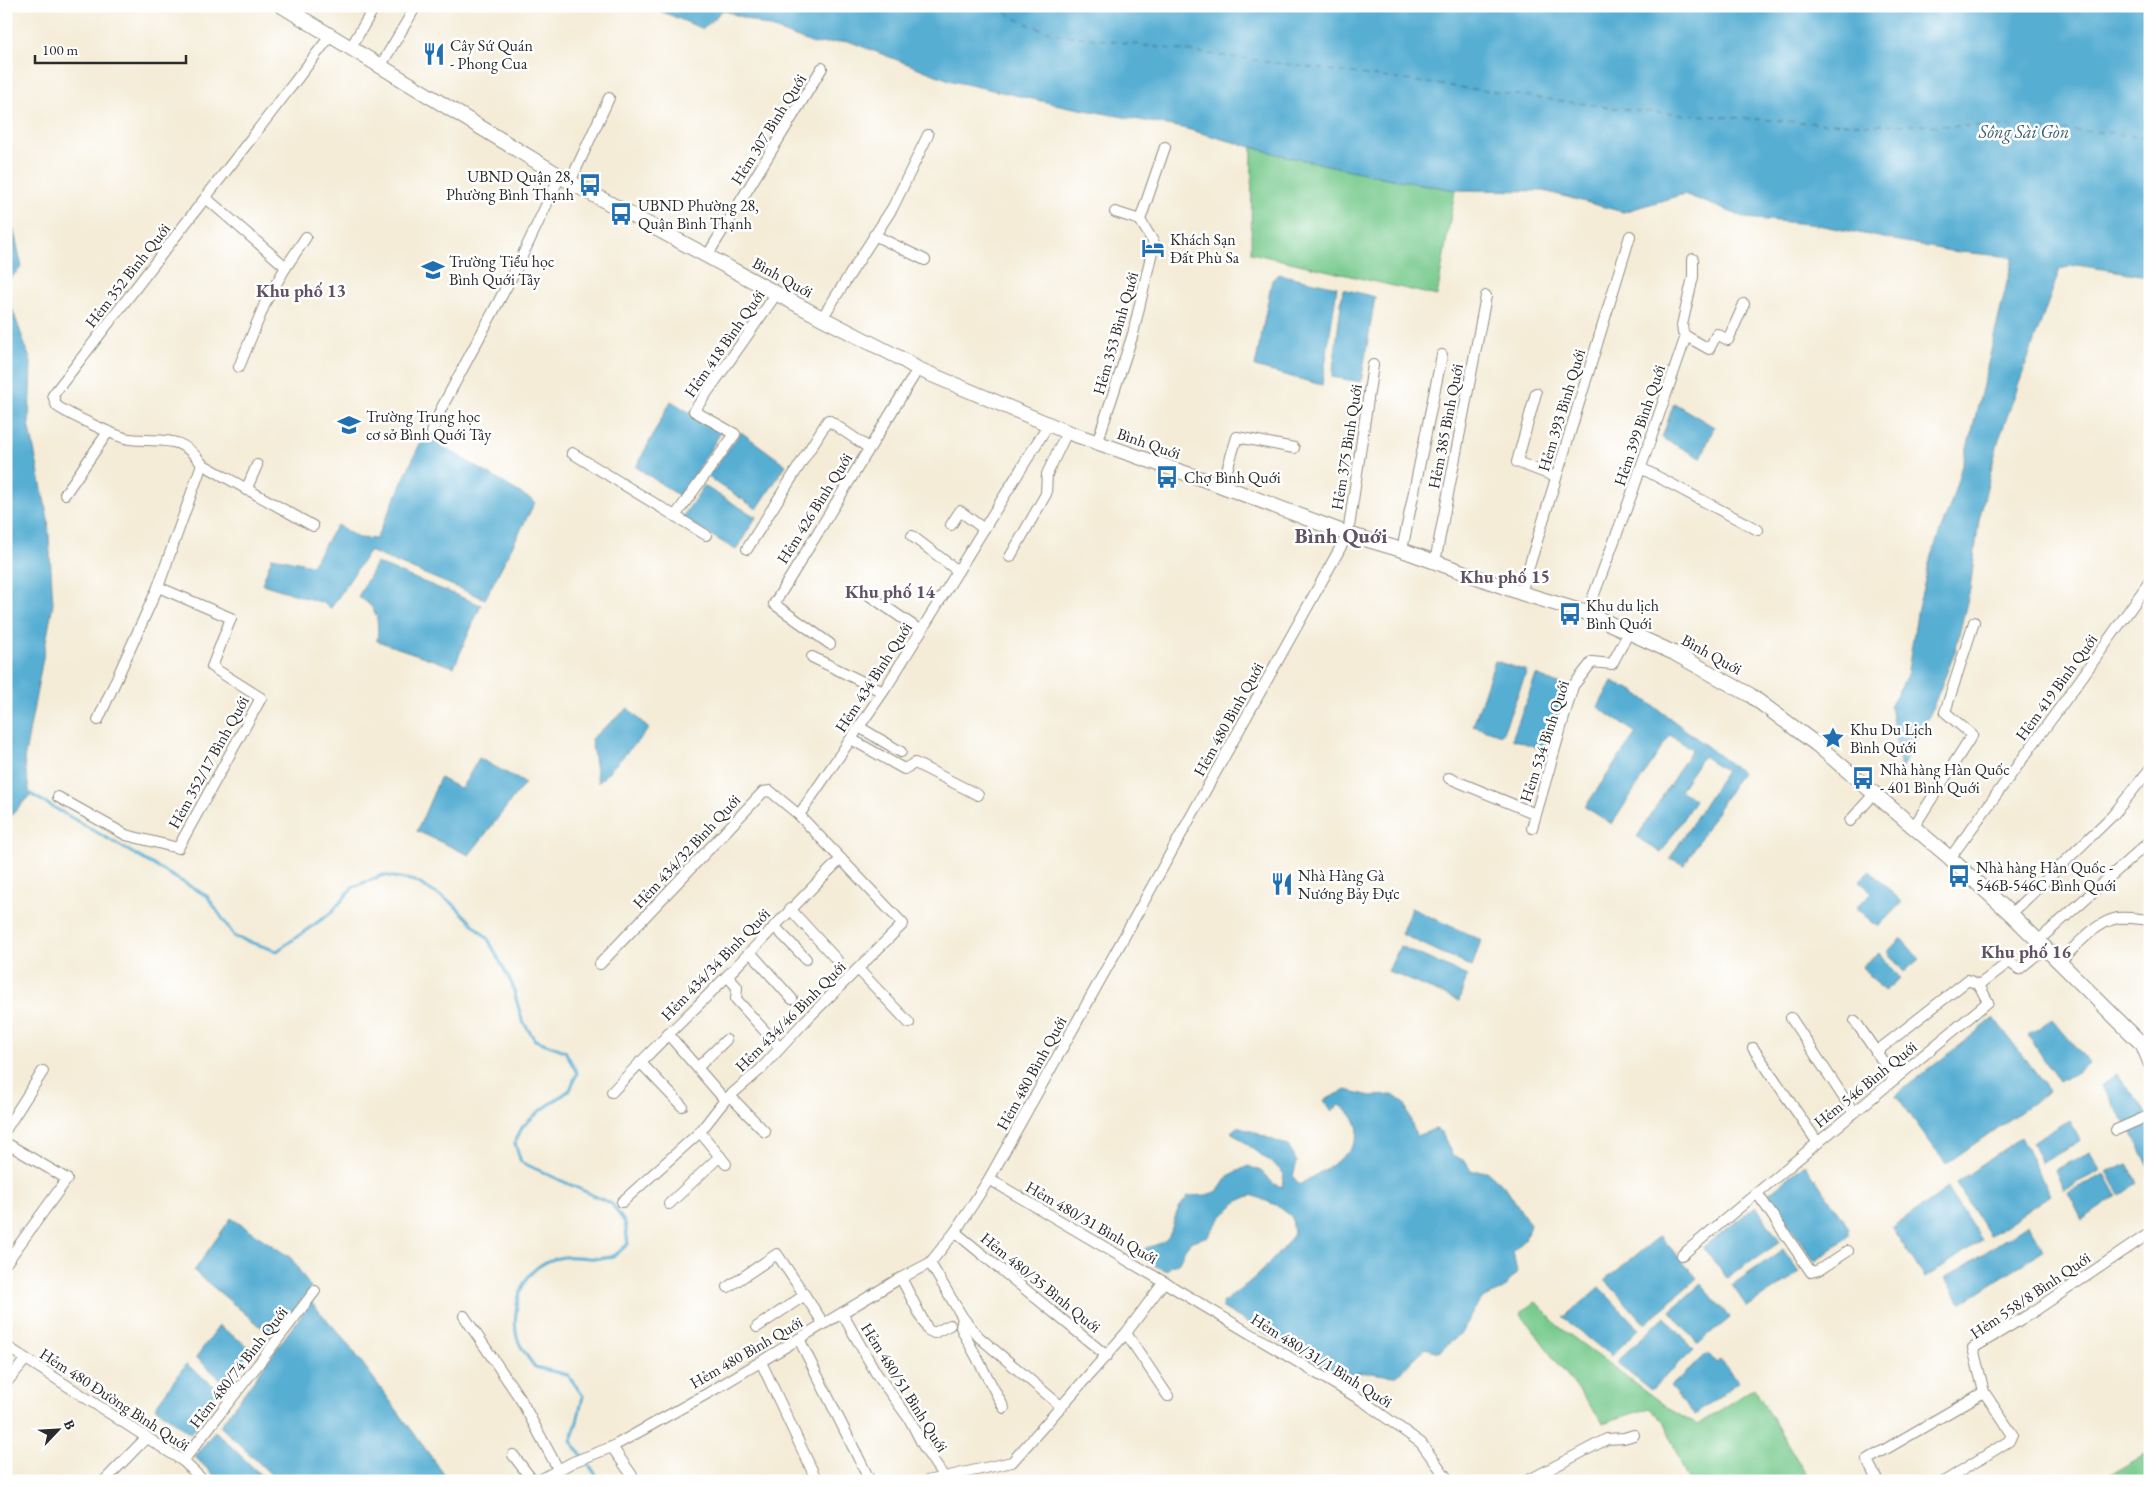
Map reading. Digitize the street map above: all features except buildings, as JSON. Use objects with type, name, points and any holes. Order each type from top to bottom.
[{"type":"main road","name":"Bình Quới","points":[[282,6],[352,47],[380,67],[565,179],[918,369],[1048,425],[1097,443],[1222,486],[1348,534],[1402,550],[1521,593],[1587,613],[1674,653],[1750,695],[1816,744],[1950,858],[2144,1042]]},
{"type":"street","points":[[352,47],[375,6]]},
{"type":"street","points":[[380,67],[416,6]]},
{"type":"street","name":"Hẻm 352 Bình Quới","points":[[313,526],[202,464],[192,450],[168,440],[129,440],[108,432],[57,405],[53,395],[330,35]]},
{"type":"street","name":"Hẻm 307 Bình Quới","points":[[707,256],[822,68]]},
{"type":"street","points":[[432,432],[441,409],[609,98]]},
{"type":"street","points":[[822,318],[898,199],[928,134]]},
{"type":"street","points":[[1115,212],[1140,220],[1165,147]]},
{"type":"street","points":[[206,198],[286,267]]},
{"type":"street","name":"Hẻm 353 Bình Quới","points":[[1097,443],[1133,334],[1154,243],[1140,220]]},
{"type":"street","points":[[874,235],[924,260]]},
{"type":"street","name":"Hẻm 393 Bình Quới","points":[[1521,593],[1630,236]]},
{"type":"street","points":[[239,367],[266,301],[306,237]]},
{"type":"street","points":[[1693,259],[1693,277],[1682,326],[1683,333],[1686,336],[1709,349],[1717,334],[1728,340],[1744,304]]},
{"type":"street","name":"Hẻm 418 Bình Quới","points":[[676,516],[735,434],[694,411],[777,293]]},
{"type":"street","name":"Hẻm 385 Bình Quới","points":[[1435,562],[1486,296]]},
{"type":"street","name":"Hẻm 399 Bình Quới","points":[[1587,613],[1641,468],[1686,336]]},
{"type":"street","points":[[1402,550],[1442,355]]},
{"type":"street","name":"Hẻm 375 Bình Quới","points":[[1348,534],[1373,364]]},
{"type":"street","name":"Hẻm 426 Bình Quới","points":[[830,644],[774,604],[918,369]]},
{"type":"street","points":[[1536,393],[1517,462],[1556,477]]},
{"type":"street","points":[[747,549],[828,420],[869,448]]},
{"type":"street","name":"Hẻm 434 Bình Quới","points":[[799,815],[883,692],[1048,425]]},
{"type":"street","points":[[64,494],[108,432]]},
{"type":"street","points":[[1010,557],[1046,494],[1048,474],[1067,432]]},
{"type":"street","points":[[1222,486],[1236,437],[1294,448]]},
{"type":"street","points":[[572,453],[706,535]]},
{"type":"street","points":[[98,720],[158,587],[202,464]]},
{"type":"street","points":[[246,490],[257,465]]},
{"type":"street","points":[[1641,468],[1758,530]]},
{"type":"street","points":[[951,525],[960,511],[984,529]]},
{"type":"street","name":"Hẻm 480 Bình Quới","points":[[558,1469],[612,1446],[761,1362],[901,1278],[930,1263],[955,1232],[989,1179],[1177,845],[1348,534]]},
{"type":"street","points":[[912,536],[958,571]]},
{"type":"street","name":"Hẻm 419 Bình Quới","points":[[1950,858],[2150,581]]},
{"type":"street","name":"Hẻm 352/17 Bình Quới","points":[[58,797],[126,835],[178,848],[261,698],[212,667],[231,618],[158,587]]},
{"type":"street","points":[[857,587],[921,631]]},
{"type":"street","points":[[1913,828],[1972,735],[1945,712],[1974,622]]},
{"type":"street","name":"Hẻm 534 Bình Quới","points":[[1532,828],[1573,686],[1592,662],[1612,664],[1629,632]]},
{"type":"street","points":[[812,657],[883,692]]},
{"type":"street","points":[[860,727],[901,752]]},
{"type":"street","points":[[851,739],[904,769],[915,763],[978,795]]},
{"type":"street","points":[[2011,914],[2113,815],[2150,769]]},
{"type":"street","points":[[1449,778],[1536,814]]},
{"type":"street","name":"Hẻm 434/32 Bình Quới","points":[[600,964],[763,792],[770,791],[799,815]]},
{"type":"street","points":[[1850,821],[1874,794]]},
{"type":"street","points":[[799,815],[841,859]]},
{"type":"street","points":[[1876,1052],[1968,980],[1979,986],[2009,962],[2019,969],[2042,944],[2150,840]]},
{"type":"street","name":"Hẻm 434/34 Bình Quới","points":[[612,1092],[841,859]]},
{"type":"street","name":"Hẻm 434/46 Bình Quới","points":[[622,1202],[700,1132],[728,1098],[760,1069],[903,924],[841,859]]},
{"type":"street","points":[[790,909],[837,960]]},
{"type":"street","points":[[2060,961],[2092,932],[2109,921],[2121,918],[2150,920]]},
{"type":"street","points":[[774,926],[806,959]]},
{"type":"street","points":[[750,952],[792,999]]},
{"type":"street","points":[[858,969],[909,1023]]},
{"type":"street","points":[[727,976],[737,987],[736,999],[780,1048]]},
{"type":"street","name":"Hẻm 546 Bình Quới","points":[[1682,1255],[1988,1002],[1979,986]]},
{"type":"street","points":[[1791,1018],[1854,1113]]},
{"type":"street","points":[[1855,1021],[1895,1079]]},
{"type":"street","points":[[668,1034],[728,1098],[765,1132]]},
{"type":"street","points":[[698,1067],[726,1040]]},
{"type":"street","points":[[2144,1042],[2150,1067]]},
{"type":"street","points":[[1753,1048],[1818,1143]]},
{"type":"street","points":[[640,1062],[682,1106]]},
{"type":"street","points":[[6,1130],[43,1071]]},
{"type":"street","points":[[2120,1128],[2150,1114]]},
{"type":"street","points":[[670,1204],[723,1160],[700,1132]]},
{"type":"street","points":[[6,1143],[67,1179],[6,1263]]},
{"type":"street","name":"Hẻm 480/31 Bình Quới","points":[[944,1477],[1012,1462],[1107,1356],[1164,1282],[989,1179]]},
{"type":"street","points":[[1757,1193],[1811,1272],[1819,1270],[1848,1250]]},
{"type":"street","name":"Hẻm 480/35 Bình Quới","points":[[955,1232],[1107,1356]]},
{"type":"street","name":"Hẻm 558/8 Bình Quới","points":[[1945,1481],[2009,1441],[2012,1434],[1984,1392],[1973,1348],[2033,1312],[2150,1232]]},
{"type":"street","points":[[728,1287],[777,1254],[824,1324]]},
{"type":"street","points":[[930,1263],[963,1318],[979,1337],[1042,1392],[1062,1406]]},
{"type":"street","points":[[901,1278],[928,1330],[934,1333],[950,1325]]},
{"type":"street","name":"Hẻm 480/31/1 Bình Quới","points":[[1164,1282],[1363,1401],[1421,1442],[1449,1481]]},
{"type":"street","name":"Hẻm 480/74 Bình Quới","points":[[183,1461],[316,1291]]},
{"type":"street","points":[[757,1327],[805,1295]]},
{"type":"street","name":"Hẻm 480/51 Bình Quới","points":[[842,1313],[876,1373],[910,1420],[925,1449],[944,1477]]},
{"type":"street","points":[[464,1316],[521,1400],[558,1469],[538,1481]]},
{"type":"street","points":[[963,1318],[961,1327],[963,1332],[1004,1408]]},
{"type":"street","points":[[1126,1333],[1168,1396]]},
{"type":"street","points":[[798,1339],[870,1481]]},
{"type":"street","name":"Hẻm 480 Đường Bình Quới","points":[[6,1346],[183,1461],[204,1481]]},
{"type":"street","points":[[6,1383],[26,1359]]},
{"type":"street","points":[[761,1362],[817,1481]]},
{"type":"street","points":[[1872,1481],[1876,1478],[1867,1460],[1984,1392]]},
{"type":"street","points":[[1527,1481],[1607,1439],[1624,1438],[1634,1435]]},
{"type":"street","points":[[104,1481],[147,1438]]},
{"type":"street","points":[[612,1446],[636,1481]]},
{"type":"street","points":[[513,1455],[533,1481]]},
{"type":"street","points":[[927,1481],[944,1477]]},
{"type":"green space","points":[[1252,147],[1387,178],[1455,190],[1437,296],[1251,253]]},
{"type":"green space","points":[[1536,1302],[1558,1326],[1671,1410],[1697,1425],[1754,1388],[1810,1481],[1688,1481],[1664,1421],[1649,1408],[1603,1423],[1520,1313]]},
{"type":"green space","points":[[2150,1452],[2150,1481],[2098,1481]]},
{"type":"water","name":"Sông Sài Gòn","points":[[649,6],[2150,6],[2150,279],[2136,274],[2076,265],[2060,269],[1998,442],[1979,520],[1970,589],[1955,652],[1930,714],[1901,769],[1890,706],[1907,676],[1918,608],[1931,556],[1951,503],[1973,427],[2013,257],[1950,251],[1818,225],[1746,218],[1684,194],[1623,212],[1544,191],[1455,190],[1387,178],[1280,155],[1183,128],[1064,106],[952,81],[848,41],[814,44],[723,10],[703,29]]},
{"type":"water","points":[[6,214],[11,219],[22,267],[6,283]]},
{"type":"water","points":[[1278,274],[1337,287],[1322,385],[1255,367],[1272,280]]},
{"type":"water","points":[[1343,289],[1375,297],[1361,382],[1332,377]]},
{"type":"water","points":[[6,291],[31,362],[29,424],[48,519],[53,604],[24,760],[30,795],[7,820],[6,825]]},
{"type":"water","points":[[671,401],[721,432],[681,497],[636,467]]},
{"type":"water","points":[[1674,403],[1714,427],[1701,458],[1662,438]]},
{"type":"water","points":[[741,432],[786,465],[757,509],[708,477]]},
{"type":"water","points":[[424,435],[535,502],[485,599],[369,551],[331,608],[323,603],[262,584],[272,557],[312,565],[337,525],[358,538],[376,539]]},
{"type":"water","points":[[704,486],[756,517],[736,550],[682,518]]},
{"type":"water","points":[[376,563],[481,605],[454,667],[377,641],[378,627],[376,615],[370,605],[358,597]]},
{"type":"water","points":[[1495,661],[1527,671],[1502,735],[1473,726]]},
{"type":"water","points":[[1536,675],[1568,688],[1548,751],[1512,739]]},
{"type":"water","points":[[1612,681],[1634,691],[1741,772],[1684,865],[1670,858],[1726,771],[1703,756],[1680,790],[1695,800],[1661,853],[1637,837],[1692,749],[1670,735],[1612,824],[1585,807],[1636,733],[1598,707]]},
{"type":"water","points":[[628,708],[649,729],[598,783],[591,739]]},
{"type":"water","points":[[479,758],[525,783],[469,855],[417,831],[440,778],[461,789]]},
{"type":"water","points":[[1870,871],[1902,902],[1878,927],[1856,908],[1872,892],[1859,881]]},
{"type":"water","points":[[1411,908],[1481,940],[1472,967],[1401,934]]},
{"type":"water","points":[[1901,938],[1919,959],[1904,972],[1887,952]]},
{"type":"water","points":[[1400,946],[1467,976],[1459,1001],[1388,971]]},
{"type":"water","points":[[1879,953],[1900,978],[1884,991],[1862,967]]},
{"type":"water","points":[[1994,1018],[2049,1091],[1946,1164],[1896,1095]]},
{"type":"water","points":[[2052,1019],[2090,1064],[2059,1082],[2028,1035]]},
{"type":"water","points":[[2116,1074],[2140,1103],[2150,1121],[2150,1169],[2131,1130],[2101,1086]]},
{"type":"water","points":[[1346,1090],[1371,1096],[1393,1095],[1405,1104],[1416,1136],[1436,1129],[1442,1133],[1452,1155],[1465,1161],[1471,1171],[1487,1171],[1507,1189],[1530,1225],[1525,1240],[1513,1251],[1517,1273],[1502,1290],[1482,1299],[1471,1314],[1463,1332],[1439,1352],[1425,1348],[1396,1376],[1356,1373],[1341,1378],[1223,1308],[1222,1303],[1261,1272],[1294,1234],[1292,1217],[1278,1206],[1252,1195],[1238,1201],[1221,1217],[1208,1236],[1193,1241],[1186,1247],[1178,1264],[1171,1266],[1167,1271],[1145,1261],[1142,1255],[1146,1248],[1162,1242],[1169,1236],[1178,1210],[1188,1196],[1206,1195],[1218,1191],[1228,1176],[1248,1166],[1261,1171],[1274,1184],[1282,1187],[1284,1174],[1231,1132],[1239,1126],[1288,1146],[1297,1162],[1293,1176],[1299,1185],[1337,1161],[1348,1152],[1356,1141],[1358,1130],[1353,1118],[1340,1105],[1331,1111],[1324,1100]]},
{"type":"water","points":[[2070,1120],[2080,1141],[2042,1163],[2032,1142]]},
{"type":"water","points":[[2021,1137],[2050,1195],[1990,1236],[1956,1183]]},
{"type":"water","points":[[2091,1152],[2100,1171],[2064,1189],[2055,1170]]},
{"type":"water","points":[[1805,1164],[1849,1228],[1849,1236],[1815,1262],[1767,1195]]},
{"type":"water","points":[[2129,1165],[2137,1183],[2120,1195],[2107,1171]]},
{"type":"water","points":[[2105,1174],[2117,1196],[2082,1220],[2068,1192]]},
{"type":"water","points":[[1948,1188],[1982,1240],[1925,1278],[1892,1228]]},
{"type":"water","points":[[1756,1206],[1780,1242],[1727,1278],[1703,1247]]},
{"type":"water","points":[[231,1218],[291,1258],[311,1288],[272,1336],[194,1271]]},
{"type":"water","points":[[2028,1224],[2044,1250],[1961,1303],[1945,1279]]},
{"type":"water","points":[[1660,1236],[1697,1278],[1645,1324],[1605,1280]]},
{"type":"water","points":[[1783,1249],[1799,1273],[1747,1307],[1732,1285]]},
{"type":"water","points":[[1701,1284],[1730,1318],[1698,1344],[1670,1311]]},
{"type":"water","points":[[1599,1287],[1639,1329],[1611,1356],[1563,1318]]},
{"type":"water","points":[[311,1302],[346,1341],[449,1481],[278,1481],[220,1426]]},
{"type":"water","points":[[1665,1316],[1693,1350],[1651,1390],[1616,1362]]},
{"type":"water","points":[[219,1326],[252,1349],[241,1365],[238,1364],[224,1382],[196,1357]]},
{"type":"water","points":[[1708,1353],[1716,1363],[1720,1360],[1739,1381],[1695,1415],[1670,1387]]},
{"type":"water","points":[[186,1364],[219,1390],[190,1434],[155,1407]]},
{"type":"water","points":[[215,1431],[267,1481],[220,1481],[195,1457]]},
{"type":"waterway","points":[[27,792],[207,896],[235,937],[277,951],[332,912],[353,887],[383,875],[415,881],[452,903],[488,939],[512,984],[522,1020],[535,1040],[565,1051],[577,1073],[570,1090],[540,1111],[522,1127],[515,1143],[521,1162],[612,1204],[625,1223],[628,1244],[613,1256],[607,1258],[564,1257],[546,1262],[532,1272],[522,1287],[519,1296],[515,1324],[520,1345],[535,1367],[568,1375],[583,1396],[571,1441],[597,1476],[604,1481]]},
{"type":"ferry route","points":[[997,6],[1011,16],[1026,23],[1058,34],[1638,111],[1814,123],[2002,127],[2113,133],[2150,139]]},
{"type":"place","name":"Cây Sứ Quán - Phong Cua","points":[[434,54]]},
{"type":"place","name":"UBND Quận 28, Phường Bình Thạnh","points":[[590,185]]},
{"type":"place","name":"UBND Phường 28, Quận Bình Thạnh","points":[[621,214]]},
{"type":"place","name":"Khách Sạn Đất Phù Sa","points":[[1153,248]]},
{"type":"place","name":"Trường Tiểu học Bình Quới Tây","points":[[433,270]]},
{"type":"place","name":"Trường Trung học cơ sở Bình Quới Tây","points":[[349,425]]},
{"type":"place","name":"Chợ Bình Quới","points":[[1167,477]]},
{"type":"place","name":"Khu du lịch Bình Quới","points":[[1570,614]]},
{"type":"place","name":"Khu Du Lịch Bình Qưới","points":[[1833,738]]},
{"type":"place","name":"Nhà hàng Hàn Quốc - 401 Bình Quới","points":[[1863,778]]},
{"type":"place","name":"Nhà hàng Hàn Quốc - 546B-546C Bình Quới","points":[[1959,876]]},
{"type":"place","name":"Nhà Hàng Gà Nướng Bảy Đực","points":[[1282,884]]},
{"type":"district","name":"Khu phố 13","points":[[301,291]]},
{"type":"district","name":"Bình Quới","points":[[1341,536]]},
{"type":"district","name":"Khu phố 15","points":[[1505,577]]},
{"type":"district","name":"Khu phố 14","points":[[890,592]]},
{"type":"district","name":"Khu phố 16","points":[[2026,952]]}]
